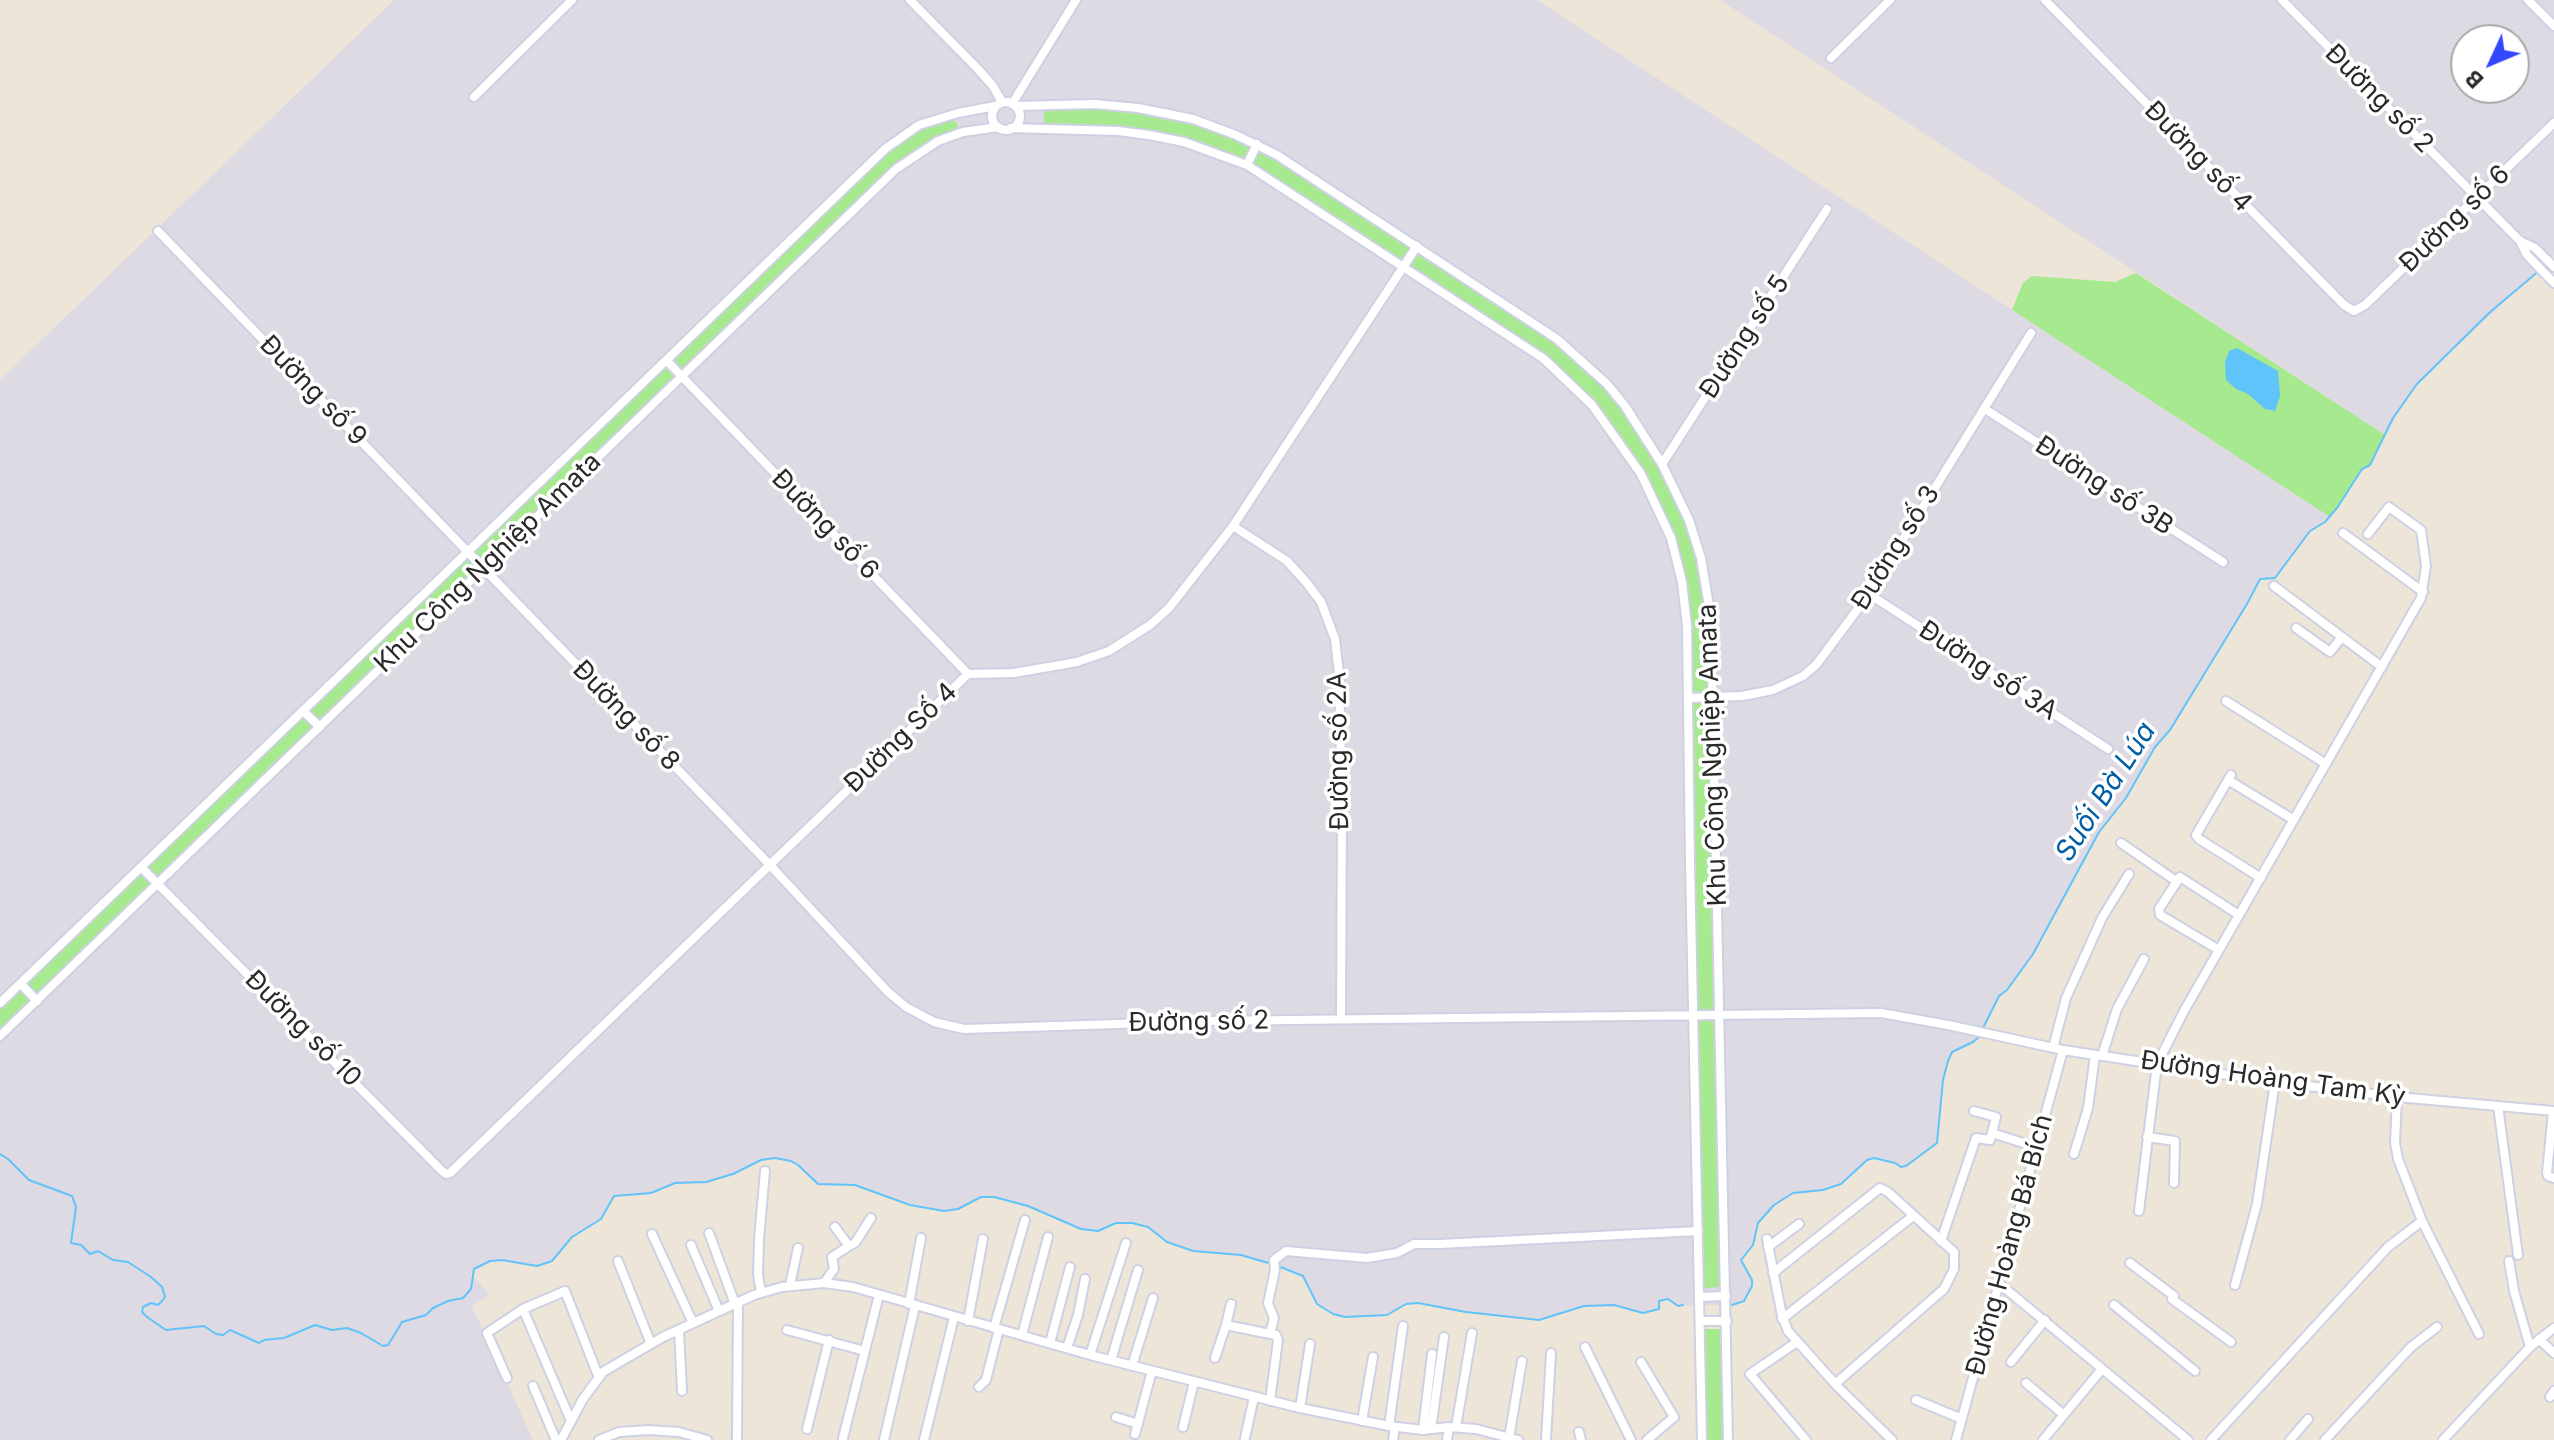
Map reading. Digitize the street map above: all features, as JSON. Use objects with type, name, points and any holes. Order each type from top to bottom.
[{"type":"street","points":[[474,97],[572,0]]},
{"type":"street","points":[[910,0],[993,86],[998,104],[992,116],[998,127],[1011,128],[1019,119],[1014,105]]},
{"type":"street","points":[[1014,105],[1076,0]]},
{"type":"street","points":[[1831,58],[1890,0]]},
{"type":"street","name":"Đường số 4","points":[[2045,0],[2344,305],[2354,311]]},
{"type":"street","name":"Đường số 2","points":[[2282,0],[2520,241]]},
{"type":"street","points":[[2528,0],[2554,26]]},
{"type":"street","points":[[998,104],[1014,105]]},
{"type":"street","name":"Khu Công Nghiệp Amata","points":[[0,1003],[857,175],[902,135],[935,119],[998,104]]},
{"type":"street","name":"Khu Công Nghiệp Amata","points":[[1014,105],[1095,104],[1138,108],[1193,119],[1257,144],[1545,330],[1572,351],[1625,406],[1662,464],[1689,520],[1704,573],[1711,618],[1728,1440]]},
{"type":"street","name":"Đường số 6","points":[[2354,311],[2365,305],[2554,123]]},
{"type":"street","name":"Khu Công Nghiệp Amata","points":[[0,1036],[896,169],[938,141],[963,132],[998,127]]},
{"type":"street","name":"Khu Công Nghiệp Amata","points":[[1011,128],[1118,131],[1149,135],[1184,142],[1247,165],[1544,359],[1592,405],[1641,474],[1671,538],[1686,606],[1702,1440]]},
{"type":"street","points":[[1247,165],[1257,144]]},
{"type":"street","name":"Đường số 5","points":[[1662,464],[1827,209]]},
{"type":"street","name":"Đường số 9","points":[[158,231],[483,567]]},
{"type":"street","points":[[2520,241],[2554,267]]},
{"type":"street","points":[[2520,241],[2535,264],[2551,280]]},
{"type":"street","name":"Đường Số 4","points":[[448,1174],[968,674],[1046,669],[1077,662],[1109,651],[1150,625],[1169,608],[1233,526],[1417,246]]},
{"type":"street","name":"Đường số 3","points":[[1689,698],[1758,694],[1780,688],[1803,676],[1827,653],[1869,594],[2031,333]]},
{"type":"street","name":"Đường số 6","points":[[667,361],[968,674]]},
{"type":"street","name":"Đường số 3B","points":[[1985,409],[2223,562]]},
{"type":"street","points":[[2139,1211],[2157,1064],[2184,1011],[2417,608],[2423,592],[2426,566],[2421,530],[2389,507],[2368,534]]},
{"type":"street","name":"Đường số 2A","points":[[1233,526],[1287,561],[1306,582],[1321,602],[1335,639],[1339,674],[1342,808],[1341,1019]]},
{"type":"street","points":[[2343,533],[2423,592]]},
{"type":"street","name":"Đường số 8","points":[[483,567],[769,864]]},
{"type":"street","points":[[2274,586],[2382,667]]},
{"type":"street","name":"Đường số 3A","points":[[1869,594],[2108,749]]},
{"type":"street","points":[[2296,628],[2330,652],[2342,637]]},
{"type":"street","points":[[2226,701],[2326,764]]},
{"type":"street","points":[[303,711],[320,727]]},
{"type":"street","points":[[2261,878],[2196,835],[2229,777],[2294,820]]},
{"type":"street","points":[[2121,843],[2176,881]]},
{"type":"street","name":"Đường số 2","points":[[769,864],[888,992],[921,1016],[954,1028],[1341,1019],[1881,1013],[1967,1029]]},
{"type":"street","name":"Đường số 10","points":[[141,867],[448,1174]]},
{"type":"street","name":"Đường Hoàng Bá Bích","points":[[1956,1440],[2001,1285],[2036,1147],[2066,998],[2102,918],[2129,874]]},
{"type":"street","points":[[2219,950],[2158,913],[2176,881],[2180,878],[2239,915]]},
{"type":"street","points":[[2074,1154],[2088,1108],[2098,1056],[2117,1009],[2144,959]]},
{"type":"street","points":[[21,984],[37,1001]]},
{"type":"street","name":"Đường Hoàng Tam Kỳ","points":[[1967,1029],[2098,1056],[2275,1082],[2553,1111]]},
{"type":"street","points":[[2235,1285],[2257,1204],[2275,1082]]},
{"type":"street","points":[[2397,1097],[2395,1143],[2398,1159],[2422,1221],[2479,1334]]},
{"type":"street","points":[[2498,1106],[2518,1255]]},
{"type":"street","points":[[1941,1241],[1973,1142],[1980,1138],[1990,1140],[1992,1133],[1996,1117],[1974,1111]]},
{"type":"street","points":[[2553,1111],[2547,1173],[2554,1178]]},
{"type":"street","points":[[1992,1133],[2036,1147]]},
{"type":"street","points":[[2147,1137],[2175,1141],[2174,1183]]},
{"type":"street","points":[[761,1292],[759,1239],[765,1171]]},
{"type":"street","points":[[1773,1273],[1880,1188],[1956,1256],[1954,1269],[1944,1289],[1835,1384]]},
{"type":"street","points":[[1782,1319],[1913,1216]]},
{"type":"street","points":[[824,1283],[834,1269],[832,1257],[855,1243],[871,1218]]},
{"type":"street","points":[[979,1387],[986,1380],[1025,1220]]},
{"type":"street","points":[[2211,1440],[2388,1247],[2422,1221]]},
{"type":"street","points":[[1799,1224],[1768,1243],[1782,1319],[1797,1342],[1835,1384],[1892,1440]]},
{"type":"street","points":[[835,1227],[849,1246]]},
{"type":"street","points":[[1270,1334],[1274,1318],[1268,1303],[1274,1265],[1286,1251],[1367,1258],[1397,1253],[1414,1244],[1698,1231]]},
{"type":"street","points":[[709,1233],[736,1303],[737,1440]]},
{"type":"street","points":[[652,1234],[693,1323]]},
{"type":"street","points":[[1022,1335],[1048,1237]]},
{"type":"street","points":[[884,1440],[912,1305],[921,1238]]},
{"type":"street","points":[[968,1321],[983,1239]]},
{"type":"street","points":[[1090,1355],[1126,1243]]},
{"type":"street","points":[[691,1245],[719,1311]]},
{"type":"street","points":[[790,1285],[798,1248]]},
{"type":"street","points":[[618,1261],[651,1344]]},
{"type":"street","points":[[2509,1261],[2530,1347]]},
{"type":"street","points":[[2130,1263],[2231,1342]]},
{"type":"street","points":[[1050,1343],[1070,1267]]},
{"type":"street","points":[[1111,1360],[1138,1270]]},
{"type":"street","points":[[1067,1348],[1085,1279]]},
{"type":"street","points":[[559,1440],[603,1372],[693,1323],[761,1292],[790,1285],[824,1283],[879,1295],[1090,1355],[1300,1408],[1392,1426],[1476,1429],[1513,1439],[1522,1361]]},
{"type":"street","points":[[2001,1285],[2181,1438]]},
{"type":"street","points":[[507,1378],[487,1333],[523,1309],[565,1291],[599,1378]]},
{"type":"street","points":[[843,1438],[879,1295]]},
{"type":"street","points":[[1699,1297],[1726,1296]]},
{"type":"street","points":[[1132,1366],[1153,1298]]},
{"type":"street","points":[[1215,1358],[1231,1304]]},
{"type":"street","points":[[2114,1305],[2195,1371]]},
{"type":"street","points":[[523,1309],[571,1421]]},
{"type":"street","points":[[924,1440],[954,1317]]},
{"type":"street","points":[[2011,1362],[2045,1320]]},
{"type":"street","points":[[1700,1321],[1727,1321]]},
{"type":"street","points":[[1226,1325],[1276,1335],[1278,1340],[1270,1401]]},
{"type":"street","points":[[1393,1440],[1403,1326]]},
{"type":"street","points":[[2325,1440],[2411,1347],[2437,1327]]},
{"type":"street","points":[[2443,1440],[2530,1347],[2554,1328]]},
{"type":"street","points":[[787,1330],[865,1351]]},
{"type":"street","points":[[679,1331],[682,1391]]},
{"type":"street","points":[[1447,1440],[1472,1333]]},
{"type":"street","points":[[1427,1429],[1444,1337]]},
{"type":"street","points":[[2539,1339],[2554,1353]]},
{"type":"street","points":[[807,1429],[829,1340]]},
{"type":"street","points":[[1797,1342],[1750,1374],[1806,1440]]},
{"type":"street","points":[[1300,1408],[1310,1344]]},
{"type":"street","points":[[1585,1347],[1631,1440]]},
{"type":"street","points":[[1546,1440],[1551,1353]]},
{"type":"street","points":[[1427,1429],[1432,1354]]},
{"type":"street","points":[[1362,1421],[1373,1357]]},
{"type":"street","points":[[1641,1362],[1674,1417],[1647,1440]]},
{"type":"street","points":[[2043,1440],[2102,1369]]},
{"type":"street","points":[[1135,1434],[1152,1371]]},
{"type":"street","points":[[1183,1427],[1194,1382]]},
{"type":"street","points":[[2026,1383],[2064,1415]]},
{"type":"street","points":[[533,1386],[559,1440]]},
{"type":"street","points":[[1245,1438],[1254,1397]]},
{"type":"street","points":[[1916,1400],[1962,1419]]},
{"type":"street","points":[[1116,1417],[1138,1424]]},
{"type":"street","points":[[2290,1440],[2308,1419]]},
{"type":"street","points":[[599,1440],[619,1432],[648,1435],[679,1432],[707,1440]]},
{"type":"shaded area","points":[[394,0],[1537,0],[2330,517],[2310,531],[2275,578],[2259,579],[2170,730],[2155,747],[2126,798],[2099,832],[2033,954],[2007,990],[1999,996],[1979,1038],[1952,1052],[1943,1080],[1937,1143],[1906,1166],[1874,1158],[1867,1160],[1841,1184],[1823,1190],[1793,1193],[1774,1205],[1758,1223],[1753,1245],[1741,1260],[1752,1286],[1739,1304],[1678,1306],[1668,1299],[1659,1301],[1659,1309],[1643,1313],[1614,1305],[1584,1306],[1539,1320],[1418,1303],[1406,1304],[1387,1315],[1345,1317],[1317,1304],[1307,1281],[1291,1270],[1241,1255],[1193,1251],[1167,1242],[1155,1231],[1138,1224],[1116,1223],[1098,1231],[1081,1229],[1028,1206],[994,1197],[981,1197],[958,1209],[937,1210],[890,1199],[855,1185],[818,1184],[798,1165],[775,1158],[761,1160],[733,1174],[706,1182],[675,1183],[651,1193],[614,1196],[601,1219],[572,1237],[557,1257],[547,1263],[537,1266],[502,1260],[490,1261],[474,1269],[471,1275],[490,1294],[472,1306],[533,1440],[0,1440],[0,380]]},
{"type":"shaded area","points":[[1720,0],[2554,0],[2554,255],[2417,384],[2385,435]]},
{"type":"green space","points":[[1044,108],[1137,111],[1192,123],[1254,147],[1247,161],[1184,138],[1150,131],[1118,127],[1044,126]]},
{"type":"green space","points":[[950,119],[957,123],[958,129],[911,152],[893,166],[680,373],[671,362],[887,152],[920,129]]},
{"type":"green space","points":[[1258,149],[1413,248],[1405,263],[1251,163]]},
{"type":"green space","points":[[1417,251],[1543,333],[1605,387],[1622,408],[1659,466],[1685,521],[1697,559],[1707,619],[1709,695],[1693,695],[1690,605],[1674,537],[1644,472],[1625,442],[1595,403],[1546,356],[1408,265]]},
{"type":"green space","points":[[2136,273],[2385,435],[2370,465],[2362,469],[2330,517],[2012,310],[2023,283],[2032,276],[2115,282]]},
{"type":"green space","points":[[668,365],[677,376],[482,563],[472,552]]},
{"type":"green space","points":[[469,555],[479,566],[318,723],[307,712]]},
{"type":"green space","points":[[1709,699],[1717,1013],[1698,1014],[1693,864],[1693,700]]},
{"type":"green space","points":[[304,715],[315,726],[157,879],[146,869]]},
{"type":"green space","points":[[142,871],[153,882],[36,997],[25,985]]},
{"type":"green space","points":[[22,988],[33,1000],[0,1031],[0,1008]]},
{"type":"green space","points":[[1717,1017],[1722,1287],[1703,1288],[1698,1018]]},
{"type":"green space","points":[[1704,1329],[1723,1329],[1724,1440],[1706,1440]]},
{"type":"water","points":[[2237,348],[2278,371],[2280,396],[2275,411],[2265,409],[2226,380],[2225,362],[2229,351]]},
{"type":"waterway","name":"Suối Bà Lúa","points":[[1982,1030],[1999,996],[2007,990],[2033,954],[2099,832],[2126,798],[2155,747],[2170,730],[2260,579],[2275,578],[2310,531],[2325,522],[2337,508],[2362,469],[2370,465],[2393,418],[2417,384],[2489,313],[2540,270]]},
{"type":"waterway","name":"Suối Bà Lúa","points":[[1732,1305],[1744,1301],[1752,1286],[1741,1260],[1753,1245],[1758,1223],[1774,1205],[1793,1193],[1823,1190],[1841,1184],[1867,1160],[1874,1158],[1906,1166],[1937,1143],[1943,1080],[1948,1061],[1952,1052],[1980,1036]]},
{"type":"waterway","points":[[0,1154],[29,1180],[72,1196],[76,1207],[71,1243],[81,1245],[90,1254],[98,1251],[113,1260],[128,1262],[162,1287],[165,1297],[162,1301],[158,1305],[151,1303],[143,1307],[142,1312],[147,1317],[166,1330],[204,1326],[216,1334],[223,1335],[230,1330],[259,1343],[284,1338],[315,1325],[332,1330],[347,1328],[383,1346],[388,1345],[402,1322],[426,1315],[448,1301],[463,1298],[471,1289],[474,1269],[490,1261],[537,1266],[552,1261],[572,1237],[601,1219],[614,1196],[651,1193],[675,1183],[706,1182],[733,1174],[761,1160],[775,1158],[798,1165],[818,1184],[855,1185],[910,1205],[944,1211],[958,1209],[981,1197],[994,1197],[1028,1206],[1081,1229],[1098,1231],[1116,1223],[1132,1223],[1148,1227],[1167,1242],[1193,1251],[1241,1255],[1272,1264]]},
{"type":"waterway","points":[[1278,1266],[1303,1276],[1317,1304],[1345,1317],[1387,1315],[1406,1304],[1418,1303],[1539,1320],[1584,1306],[1614,1305],[1643,1313],[1659,1309],[1659,1301],[1668,1299],[1678,1306],[1683,1305]]}]
